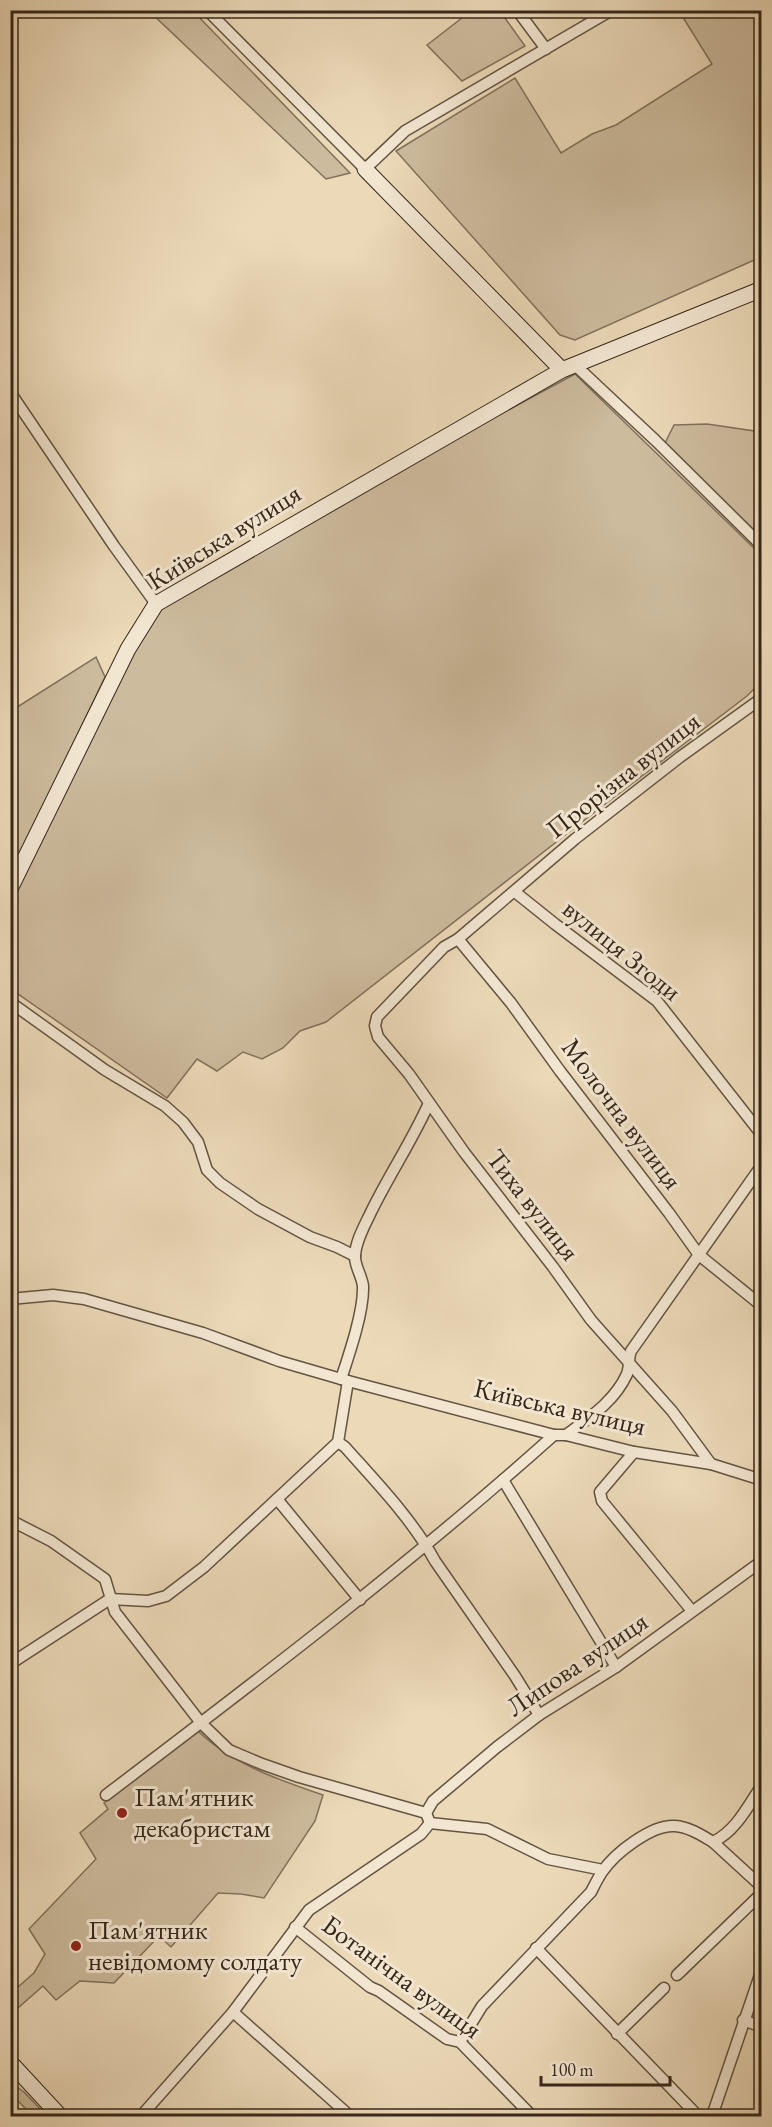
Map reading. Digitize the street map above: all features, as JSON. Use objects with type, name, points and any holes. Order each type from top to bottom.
[{"type":"street","points":[[207,10],[365,169],[568,367],[654,440],[762,546]]},
{"type":"street","points":[[517,10],[546,49]]},
{"type":"street","points":[[365,169],[405,131],[612,10]]},
{"type":"street","name":"Київська вулиця","points":[[10,889],[128,649],[156,604],[568,367],[762,289]]},
{"type":"street","points":[[10,392],[156,604]]},
{"type":"street","name":"Прорізна вулиця","points":[[458,939],[603,817],[680,757],[762,698]]},
{"type":"street","name":"вулиця Згоди","points":[[515,892],[657,1001],[762,1135]]},
{"type":"street","name":"Тиха вулиця","points":[[458,939],[444,947],[377,1017],[375,1026],[378,1037],[409,1074],[591,1320],[672,1410],[711,1464]]},
{"type":"street","name":"Молочна вулиця","points":[[458,939],[511,1003],[699,1256],[762,1306]]},
{"type":"street","points":[[10,1002],[105,1070],[165,1106],[183,1122],[198,1142],[207,1170],[220,1183],[258,1209],[310,1237],[355,1256]]},
{"type":"street","points":[[10,1664],[110,1599],[148,1601],[166,1596],[204,1567],[338,1442],[344,1380],[363,1285],[355,1256],[360,1234],[429,1103]]},
{"type":"street","points":[[566,1435],[605,1405],[618,1389],[627,1374],[631,1351],[762,1166]]},
{"type":"street","name":"Київська вулиця","points":[[10,1299],[53,1295],[84,1299],[203,1333],[279,1361],[344,1380],[554,1434],[634,1452],[711,1464],[762,1480]]},
{"type":"street","points":[[106,1795],[360,1600],[554,1434]]},
{"type":"street","points":[[338,1442],[387,1495],[426,1545],[539,1715]]},
{"type":"street","points":[[634,1452],[604,1485],[600,1492],[602,1501],[692,1611]]},
{"type":"street","points":[[503,1480],[616,1667]]},
{"type":"street","points":[[277,1499],[360,1600]]},
{"type":"street","points":[[10,1520],[51,1541],[105,1579],[115,1612],[201,1723],[229,1750],[285,1772],[428,1818],[487,1829],[548,1859],[603,1870]]},
{"type":"street","name":"Липова вулиця","points":[[141,2116],[233,2012],[309,1910],[421,1834],[433,1801],[497,1747],[539,1715],[616,1667],[762,1561]]},
{"type":"street","points":[[713,1842],[731,1830],[762,1785]]},
{"type":"street","points":[[460,2042],[482,2006],[591,1892],[603,1870],[626,1847],[650,1832],[673,1825],[689,1828],[713,1842],[762,1887]]},
{"type":"street","points":[[677,1975],[762,1893]]},
{"type":"street","name":"Ботанічна вулиця","points":[[295,1927],[370,1987],[447,2039],[460,2042],[532,2116]]},
{"type":"street","points":[[536,1948],[698,2116]]},
{"type":"street","points":[[712,2116],[762,1969]]},
{"type":"street","points":[[617,2034],[664,1988]]},
{"type":"street","points":[[233,2012],[350,2116]]},
{"type":"street","points":[[743,2020],[762,2027]]},
{"type":"street","points":[[10,2062],[60,2116]]},
{"type":"shaded area","points":[[149,11],[193,11],[350,173],[326,179]]},
{"type":"shaded area","points":[[471,11],[500,11],[525,46],[462,81],[427,45]]},
{"type":"shaded area","points":[[679,11],[718,11],[722,16],[731,11],[761,11],[761,257],[575,340],[560,335],[396,151],[515,78],[561,153],[592,134],[616,125],[712,64]]},
{"type":"shaded area","points":[[575,374],[761,555],[761,682],[747,696],[326,1022],[300,1031],[283,1048],[262,1059],[243,1052],[217,1071],[197,1059],[167,1098],[11,989],[10,889],[156,604],[186,584]]},
{"type":"shaded area","points":[[707,424],[761,432],[761,540],[664,445],[674,425]]},
{"type":"shaded area","points":[[96,657],[105,677],[11,873],[11,711]]},
{"type":"shaded area","points":[[198,1731],[211,1743],[241,1762],[273,1777],[323,1795],[315,1821],[264,1898],[218,1893],[171,1947],[159,1936],[114,1983],[80,1981],[56,2000],[43,1986],[11,2014],[11,1993],[34,1973],[45,1954],[29,1929],[96,1859],[80,1833],[108,1809],[104,1803]]},
{"type":"shaded area","points":[[11,2083],[24,2092],[47,2116],[33,2116],[11,2094]]},
{"type":"place","name":"Пам'ятник декабристам","points":[[122,1813]]},
{"type":"place","name":"Пам'ятник невідомому солдату","points":[[76,1946]]}]
